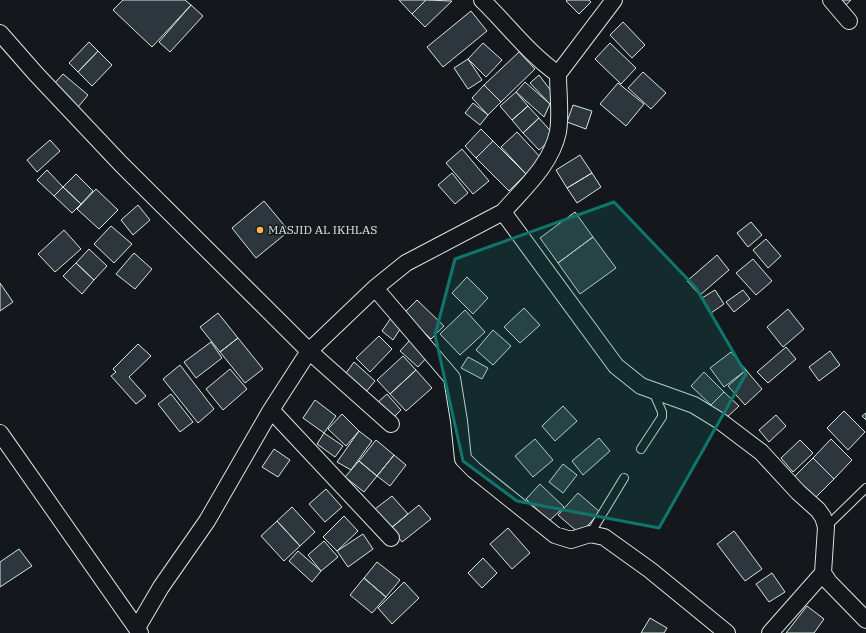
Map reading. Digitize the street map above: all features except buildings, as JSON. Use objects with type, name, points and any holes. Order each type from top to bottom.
[{"type":"street","points":[[482,0],[546,66],[558,74]]},
{"type":"street","points":[[0,433],[139,631],[161,587],[207,521],[271,410],[309,351],[375,288],[406,263],[503,212],[543,166],[554,147],[559,119],[558,74],[614,0]]},
{"type":"street","points":[[831,0],[848,21]]},
{"type":"street","points":[[0,33],[36,74],[121,164],[309,351],[391,424]]},
{"type":"street","points":[[503,212],[616,366],[641,386],[694,405],[720,421],[761,452],[824,517],[826,527],[823,572],[829,582],[866,620]]},
{"type":"street","points":[[375,288],[452,378],[463,459],[474,470],[555,535],[571,540],[590,534],[604,536],[650,570],[728,633]]},
{"type":"street","points":[[271,410],[391,538]]},
{"type":"street","points":[[770,633],[823,572]]},
{"type":"lane","points":[[641,449],[662,417],[662,412],[653,390]]},
{"type":"lane","points":[[590,534],[624,478]]},
{"type":"lane","points":[[826,527],[866,488]]},
{"type":"highlighted area","points":[[614,202],[696,288],[746,374],[659,528],[517,501],[463,461],[435,335],[455,259]]},
{"type":"place","name":"MASJID AL IKHLAS","points":[[260,230]]}]
